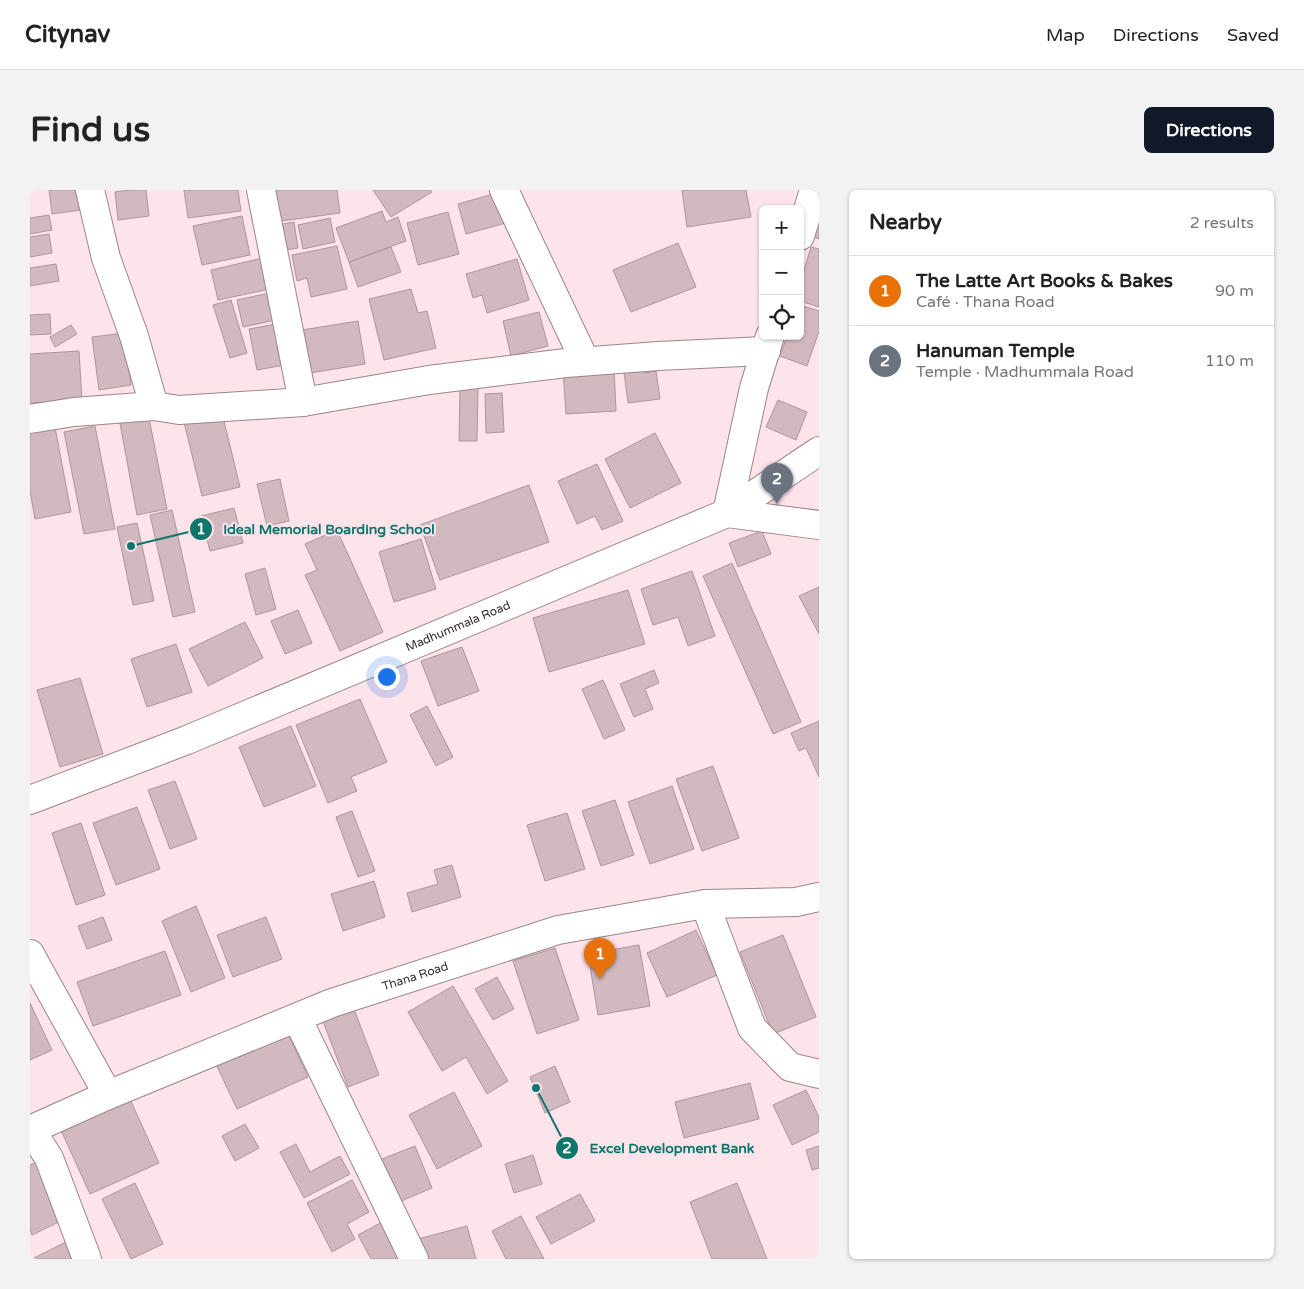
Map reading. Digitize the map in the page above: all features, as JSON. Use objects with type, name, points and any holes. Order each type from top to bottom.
[{"type":"street","points":[[90,190],[106,258],[134,336],[154,406]]},
{"type":"street","points":[[261,190],[304,402]]},
{"type":"street","points":[[504,190],[585,361]]},
{"type":"street","points":[[804,223],[814,190]]},
{"type":"street","points":[[30,419],[74,412],[154,406],[180,410],[304,402],[429,380],[585,361],[658,356],[768,343],[754,388],[727,513],[819,526]]},
{"type":"street","name":"Madhummala Road","points":[[30,800],[187,740],[727,513],[819,451]]},
{"type":"street","name":"Thana Road","points":[[30,1130],[108,1095],[332,1003],[558,930],[705,904],[796,902],[819,897]]},
{"type":"street","points":[[705,904],[752,1028],[790,1067],[819,1074]]},
{"type":"street","points":[[30,954],[108,1095]]},
{"type":"street","points":[[297,1018],[414,1259]]},
{"type":"street","points":[[30,1130],[49,1158],[87,1259]]},
{"type":"building","points":[[49,190],[85,190],[88,209],[52,214]]},
{"type":"building","points":[[146,190],[149,216],[118,220],[115,192]]},
{"type":"building","points":[[184,190],[238,190],[241,211],[188,218]]},
{"type":"building","points":[[269,190],[337,190],[340,213],[274,222]]},
{"type":"building","points":[[373,190],[430,190],[432,192],[391,217]]},
{"type":"building","points":[[682,190],[746,190],[751,217],[687,227]]},
{"type":"building","points":[[504,191],[513,221],[466,234],[458,204]]},
{"type":"building","points":[[819,206],[819,239],[809,235]]},
{"type":"building","points":[[382,211],[386,222],[398,217],[406,241],[349,262],[336,228]]},
{"type":"building","points":[[448,212],[459,254],[418,265],[407,223]]},
{"type":"building","points":[[49,215],[52,230],[30,234],[30,218]]},
{"type":"building","points":[[242,216],[250,255],[202,265],[193,226]]},
{"type":"building","points":[[330,218],[335,242],[303,249],[298,225]]},
{"type":"building","points":[[294,222],[298,248],[275,252],[271,226]]},
{"type":"building","points":[[49,234],[52,253],[30,257],[30,237]]},
{"type":"building","points":[[678,243],[696,287],[631,312],[613,270]]},
{"type":"building","points":[[337,246],[347,289],[311,297],[307,278],[297,281],[292,255]]},
{"type":"building","points":[[391,247],[401,272],[358,287],[349,262]]},
{"type":"building","points":[[811,247],[819,249],[819,307],[804,302],[804,271]]},
{"type":"building","points":[[263,258],[270,289],[218,300],[211,270]]},
{"type":"building","points":[[517,259],[529,300],[487,313],[482,295],[473,298],[466,274]]},
{"type":"building","points":[[56,264],[59,281],[30,286],[30,268]]},
{"type":"building","points":[[411,289],[418,313],[427,311],[436,348],[384,360],[369,299]]},
{"type":"building","points":[[274,292],[280,319],[243,327],[237,300]]},
{"type":"building","points":[[231,300],[247,353],[230,358],[213,305]]},
{"type":"building","points":[[804,306],[819,311],[819,331],[807,366],[780,356],[786,340],[804,340]]},
{"type":"building","points":[[539,312],[548,346],[511,356],[503,321]]},
{"type":"building","points":[[50,314],[51,334],[30,335],[30,315]]},
{"type":"building","points":[[358,321],[365,364],[310,373],[302,330]]},
{"type":"building","points":[[282,323],[290,364],[257,370],[249,329]]},
{"type":"building","points":[[71,325],[77,334],[55,347],[50,337]]},
{"type":"building","points":[[124,333],[131,385],[99,390],[92,337]]},
{"type":"building","points":[[79,351],[82,400],[30,403],[30,354]]},
{"type":"building","points":[[642,363],[644,373],[656,371],[660,399],[628,403],[623,365]]},
{"type":"building","points":[[614,367],[616,411],[566,414],[563,370]]},
{"type":"building","points":[[460,387],[478,387],[477,441],[459,441]]},
{"type":"building","points":[[502,393],[504,432],[486,433],[485,394]]},
{"type":"building","points":[[778,400],[807,412],[796,440],[766,427]]},
{"type":"building","points":[[148,413],[167,509],[137,515],[119,418]]},
{"type":"building","points":[[222,413],[240,487],[202,496],[184,422]]},
{"type":"building","points":[[95,426],[115,529],[84,534],[64,432]]},
{"type":"building","points":[[55,427],[71,512],[35,519],[30,491],[30,432]]},
{"type":"building","points":[[655,433],[681,483],[630,508],[605,459]]},
{"type":"building","points":[[597,464],[623,521],[602,530],[595,516],[577,524],[558,481]]},
{"type":"building","points":[[280,479],[289,521],[267,526],[257,484]]},
{"type":"building","points":[[529,485],[549,542],[440,580],[420,525]]},
{"type":"building","points":[[234,508],[243,543],[210,551],[201,516]]},
{"type":"building","points":[[172,510],[195,612],[173,617],[150,515]]},
{"type":"building","points":[[137,523],[154,601],[133,605],[117,527]]},
{"type":"building","points":[[337,530],[383,632],[340,651],[305,575],[317,570],[305,544]]},
{"type":"building","points":[[762,531],[771,554],[738,567],[729,543]]},
{"type":"building","points":[[421,539],[436,589],[394,602],[379,552]]},
{"type":"building","points":[[732,563],[801,722],[773,734],[703,576]]},
{"type":"building","points":[[265,568],[276,609],[256,615],[245,574]]},
{"type":"building","points":[[692,571],[715,636],[688,646],[678,617],[653,625],[641,589]]},
{"type":"building","points":[[819,587],[819,634],[799,596]]},
{"type":"building","points":[[628,590],[645,644],[549,672],[533,618]]},
{"type":"building","points":[[298,610],[312,643],[285,654],[271,621]]},
{"type":"building","points":[[245,622],[263,658],[208,686],[189,649]]},
{"type":"building","points":[[176,644],[192,692],[147,707],[131,659]]},
{"type":"building","points":[[462,647],[479,691],[438,706],[421,661]]},
{"type":"building","points":[[654,670],[659,683],[645,689],[653,709],[634,717],[620,684]]},
{"type":"building","points":[[80,678],[103,754],[60,767],[37,690]]},
{"type":"building","points":[[603,680],[625,730],[604,739],[582,689]]},
{"type":"building","points":[[360,699],[387,762],[351,777],[357,791],[328,803],[296,725]]},
{"type":"building","points":[[427,706],[453,757],[436,766],[410,715]]},
{"type":"building","points":[[819,721],[819,777],[806,748],[799,751],[791,733]]},
{"type":"building","points":[[291,726],[316,786],[264,807],[239,747]]},
{"type":"building","points":[[713,766],[739,838],[702,851],[676,779]]},
{"type":"building","points":[[175,781],[197,839],[170,849],[148,790]]},
{"type":"building","points":[[672,786],[694,849],[650,864],[628,802]]},
{"type":"building","points":[[615,800],[634,855],[601,866],[582,811]]},
{"type":"building","points":[[137,807],[160,869],[116,885],[93,823]]},
{"type":"building","points":[[352,811],[375,871],[358,877],[336,817]]},
{"type":"building","points":[[567,813],[585,869],[545,881],[527,825]]},
{"type":"building","points":[[81,823],[105,895],[76,905],[52,833]]},
{"type":"building","points":[[452,865],[461,897],[412,912],[407,893],[438,884],[434,870]]},
{"type":"building","points":[[374,881],[385,917],[343,931],[331,894]]},
{"type":"building","points":[[196,906],[225,978],[191,992],[162,921]]},
{"type":"building","points":[[103,917],[112,940],[87,949],[78,926]]},
{"type":"building","points":[[266,917],[282,959],[233,977],[217,935]]},
{"type":"building","points":[[696,930],[717,975],[667,997],[647,953]]},
{"type":"building","points":[[783,935],[816,1017],[773,1034],[740,952]]},
{"type":"building","points":[[639,945],[650,1006],[598,1015],[588,954]]},
{"type":"building","points":[[555,948],[579,1020],[537,1034],[513,961]]},
{"type":"building","points":[[165,951],[181,995],[93,1026],[77,982]]},
{"type":"building","points":[[497,977],[514,1009],[493,1020],[475,989]]},
{"type":"building","points":[[453,986],[508,1081],[487,1094],[466,1057],[442,1071],[408,1012]]},
{"type":"building","points":[[30,1003],[52,1050],[30,1060]]},
{"type":"building","points":[[352,1004],[379,1075],[348,1087],[321,1016]]},
{"type":"building","points":[[284,1025],[308,1077],[237,1109],[213,1058]]},
{"type":"building","points":[[555,1066],[570,1102],[545,1113],[530,1077]]},
{"type":"building","points":[[750,1083],[759,1119],[684,1138],[675,1102]]},
{"type":"building","points":[[806,1090],[819,1117],[819,1132],[792,1145],[773,1105]]},
{"type":"building","points":[[454,1092],[482,1146],[437,1169],[409,1115]]},
{"type":"building","points":[[129,1097],[159,1163],[90,1194],[60,1128]]},
{"type":"building","points":[[245,1124],[259,1148],[235,1161],[222,1136]]},
{"type":"building","points":[[296,1144],[310,1172],[340,1156],[350,1174],[304,1198],[280,1152]]},
{"type":"building","points":[[415,1146],[432,1188],[394,1204],[377,1161]]},
{"type":"building","points":[[819,1146],[819,1168],[812,1170],[806,1150]]},
{"type":"building","points":[[533,1155],[542,1184],[514,1193],[505,1164]]},
{"type":"building","points":[[40,1161],[67,1218],[32,1235],[30,1229],[30,1165]]},
{"type":"building","points":[[352,1180],[369,1212],[347,1224],[355,1239],[332,1252],[307,1203]]},
{"type":"building","points":[[135,1183],[163,1244],[131,1259],[102,1199]]},
{"type":"building","points":[[737,1183],[767,1259],[712,1259],[690,1202]]},
{"type":"building","points":[[580,1194],[595,1221],[551,1244],[536,1217]]},
{"type":"building","points":[[521,1216],[544,1259],[506,1259],[492,1231]]},
{"type":"building","points":[[386,1220],[406,1259],[371,1259],[358,1235]]},
{"type":"building","points":[[467,1226],[476,1259],[419,1259],[414,1240]]},
{"type":"building","points":[[68,1241],[77,1259],[32,1259]]},
{"type":"place","name":"Hanuman Temple","points":[[777,504]]},
{"type":"place","name":"Ideal Memorial Boarding School","points":[[131,546]]},
{"type":"place","name":"The Latte Art Books & Bakes","points":[[600,979]]},
{"type":"place","name":"Excel Development Bank","points":[[536,1088]]}]
